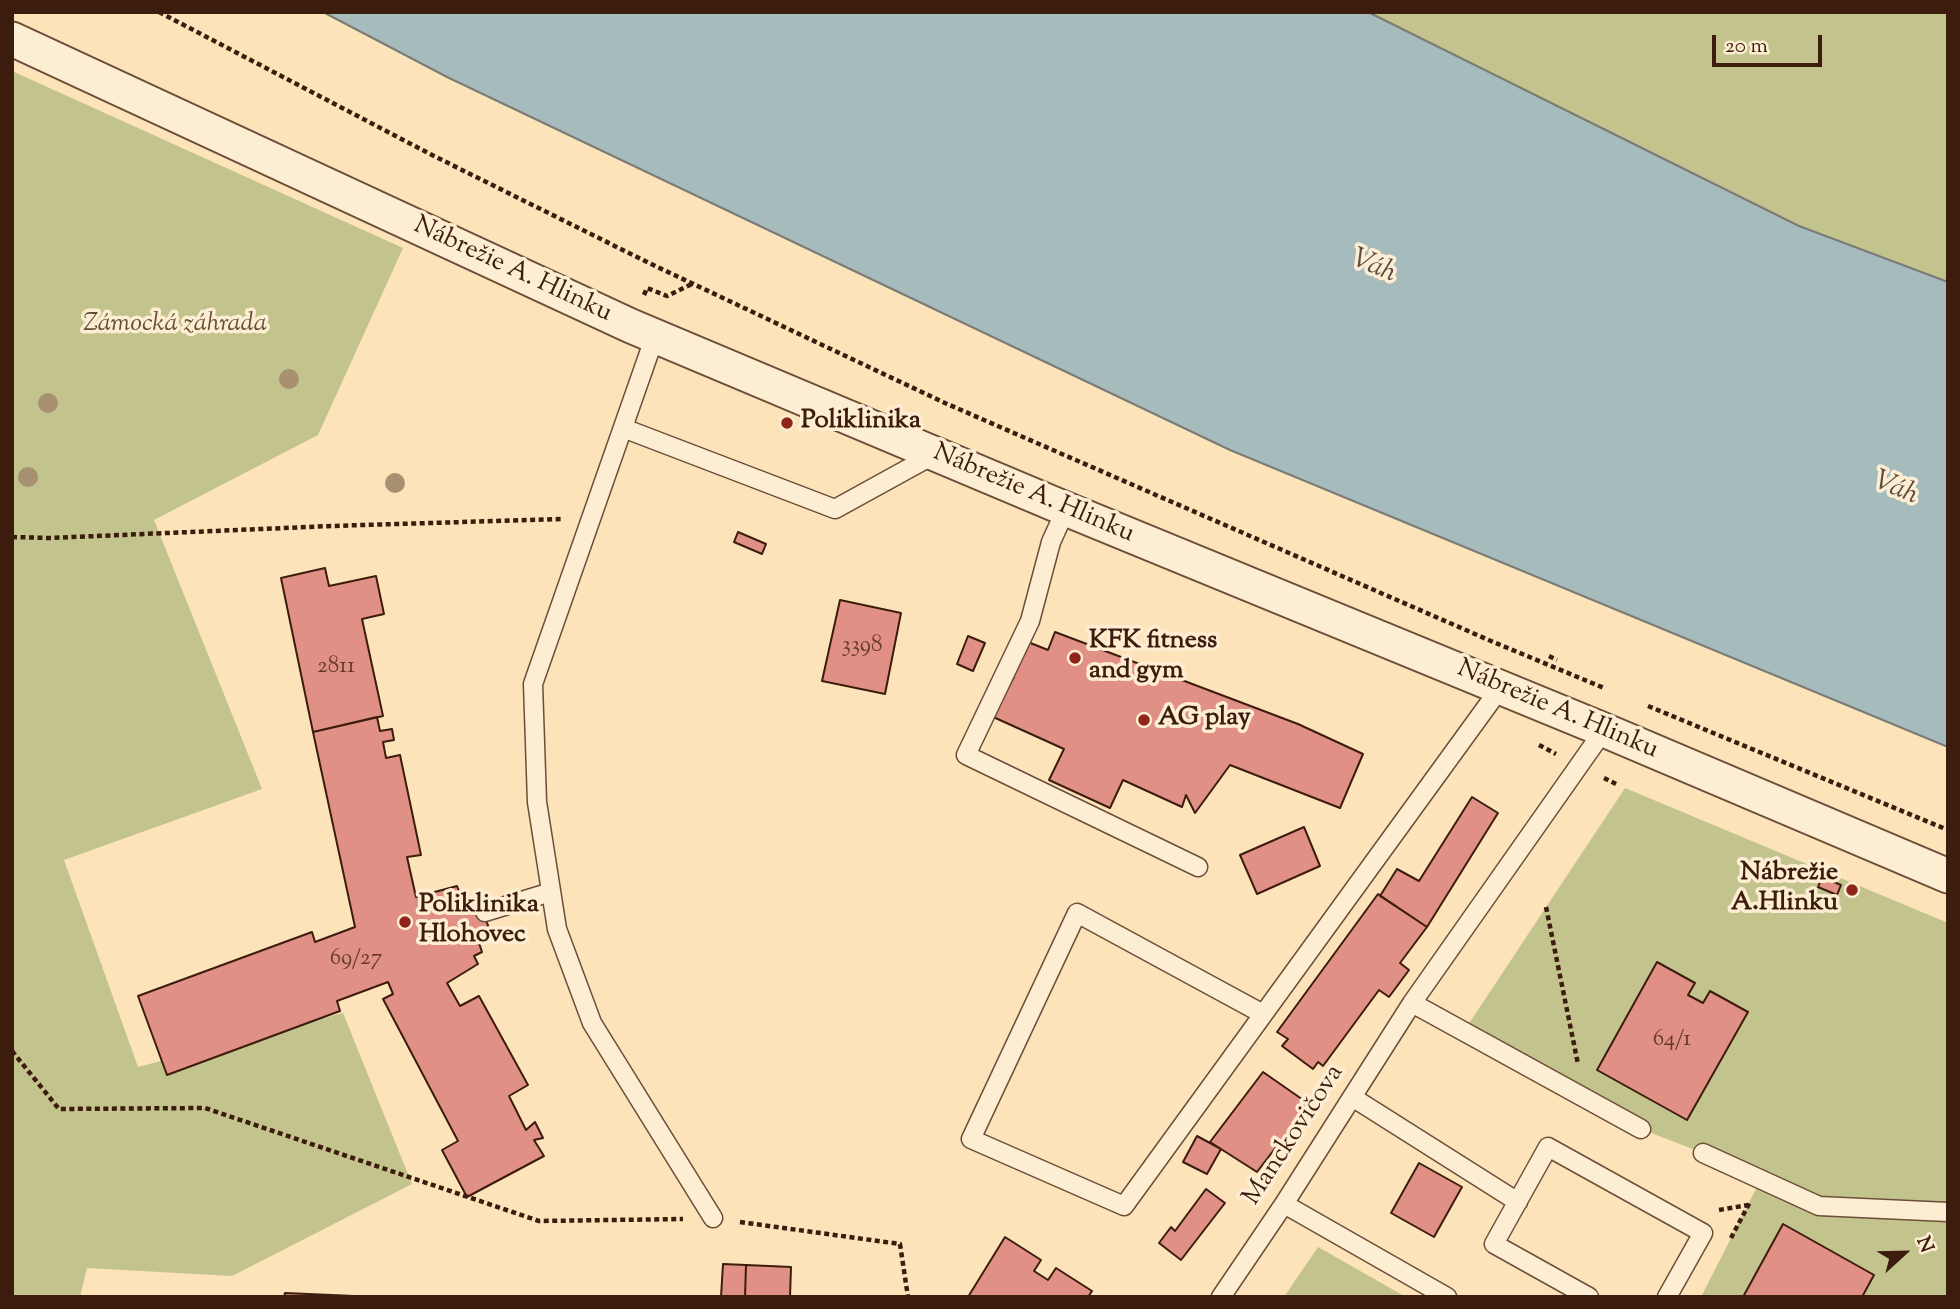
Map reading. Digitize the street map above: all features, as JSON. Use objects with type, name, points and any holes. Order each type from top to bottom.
[{"type":"street","name":"Nábrežie A. Hlinku","points":[[12,39],[654,336],[1501,687],[1948,876]]},
{"type":"lane","points":[[654,336],[533,684],[537,802],[557,929],[592,1023],[713,1218]]},
{"type":"lane","points":[[622,428],[835,509],[936,454]]},
{"type":"lane","points":[[1066,509],[1051,542],[1030,621],[966,755],[1198,867]]},
{"type":"lane","points":[[1263,1014],[1077,913],[971,1139],[1124,1206],[1501,687]]},
{"type":"lane","name":"Manckovičova","points":[[1221,1297],[1284,1204],[1412,1003],[1604,730]]},
{"type":"lane","points":[[485,912],[551,892]]},
{"type":"lane","points":[[1412,1003],[1641,1129]]},
{"type":"lane","points":[[1352,1097],[1518,1202]]},
{"type":"lane","points":[[1589,1297],[1494,1244],[1548,1147],[1703,1233],[1667,1297]]},
{"type":"lane","points":[[1703,1153],[1819,1206],[1948,1212]]},
{"type":"lane","points":[[1284,1204],[1447,1297]]},
{"type":"path","points":[[159,12],[432,155],[693,284],[957,408],[1614,692]]},
{"type":"path","points":[[641,303],[647,288],[667,296],[693,284]]},
{"type":"path","points":[[12,537],[50,538],[591,518]]},
{"type":"path","points":[[1550,666],[1553,658]]},
{"type":"path","points":[[1640,703],[1948,830]]},
{"type":"path","points":[[1546,907],[1580,1073],[1574,1092]]},
{"type":"path","points":[[12,1051],[59,1109],[205,1108],[538,1221],[713,1218],[900,1244],[908,1297]]},
{"type":"green space","points":[[1368,12],[1948,12],[1948,282],[1799,226]]},
{"type":"green space","name":"Zámocká záhrada","points":[[12,71],[403,248],[318,435],[154,520],[262,789],[64,860],[138,1067],[343,1013],[412,1184],[232,1276],[87,1268],[80,1297],[12,1297]]},
{"type":"green space","points":[[1625,788],[1948,923],[1948,1297],[1701,1297],[1761,1179],[1641,1129],[1464,1031]]},
{"type":"green space","points":[[1318,1247],[1406,1297],[1284,1297]]},
{"type":"water","name":"Váh","points":[[323,12],[1368,12],[1799,226],[1948,282],[1948,747],[1230,450],[447,77]]},
{"type":"building","points":[[738,532],[766,544],[762,554],[734,542]]},
{"type":"building","points":[[325,568],[329,586],[376,576],[384,614],[362,619],[383,716],[313,732],[281,578]]},
{"type":"building","points":[[840,600],[901,613],[885,694],[822,681]]},
{"type":"building","name":"AG play","points":[[1055,632],[1298,724],[1363,754],[1340,808],[1230,765],[1195,813],[1186,795],[1182,807],[1123,780],[1110,808],[1049,780],[1064,749],[991,716],[1014,677],[1010,676],[1014,665],[1018,667],[1028,642],[1048,650]]},
{"type":"building","points":[[968,636],[985,643],[973,671],[957,664]]},
{"type":"building","points":[[377,717],[380,731],[392,729],[394,740],[383,742],[386,758],[400,755],[421,855],[407,857],[416,897],[457,886],[462,899],[477,897],[489,928],[477,937],[482,952],[474,956],[478,964],[447,983],[460,1006],[479,996],[528,1085],[509,1096],[526,1130],[535,1122],[543,1138],[534,1140],[544,1156],[467,1197],[442,1150],[458,1141],[383,999],[393,994],[388,982],[337,1001],[340,1011],[167,1075],[138,996],[312,932],[315,942],[355,927],[313,732]]},
{"type":"building","points":[[1472,797],[1498,813],[1427,927],[1380,896],[1397,869],[1419,881]]},
{"type":"building","points":[[1304,827],[1320,866],[1257,894],[1240,855]]},
{"type":"building","points":[[1822,877],[1841,885],[1837,895],[1818,887]]},
{"type":"building","points":[[1378,894],[1427,927],[1400,963],[1409,970],[1389,997],[1379,990],[1323,1066],[1318,1062],[1313,1069],[1282,1046],[1288,1039],[1277,1032]]},
{"type":"building","points":[[1657,962],[1695,983],[1688,995],[1703,1003],[1710,991],[1748,1012],[1687,1120],[1597,1070]]},
{"type":"building","points":[[1263,1072],[1309,1104],[1257,1172],[1210,1142]]},
{"type":"building","points":[[1197,1136],[1221,1149],[1207,1174],[1183,1162]]},
{"type":"building","points":[[1419,1163],[1462,1187],[1434,1237],[1391,1213]]},
{"type":"building","points":[[1206,1189],[1225,1203],[1181,1260],[1159,1243],[1171,1227],[1175,1231]]},
{"type":"building","points":[[1783,1224],[1874,1275],[1862,1297],[1743,1297]]},
{"type":"building","points":[[1005,1237],[1041,1260],[1034,1271],[1048,1280],[1056,1268],[1092,1291],[1088,1297],[968,1297]]},
{"type":"building","points":[[723,1264],[746,1265],[745,1297],[721,1297]]},
{"type":"building","points":[[746,1265],[791,1267],[790,1297],[745,1297]]},
{"type":"building","points":[[285,1293],[354,1296],[354,1297],[284,1297]]},
{"type":"place","name":"Poliklinika","points":[[787,423]]},
{"type":"place","name":"KFK fitness and gym","points":[[1075,658]]},
{"type":"place","name":"AG play","points":[[1144,720]]},
{"type":"place","name":"Nábrežie A.Hlinku","points":[[1852,890]]},
{"type":"place","name":"Poliklinika Hlohovec","points":[[405,922]]}]
